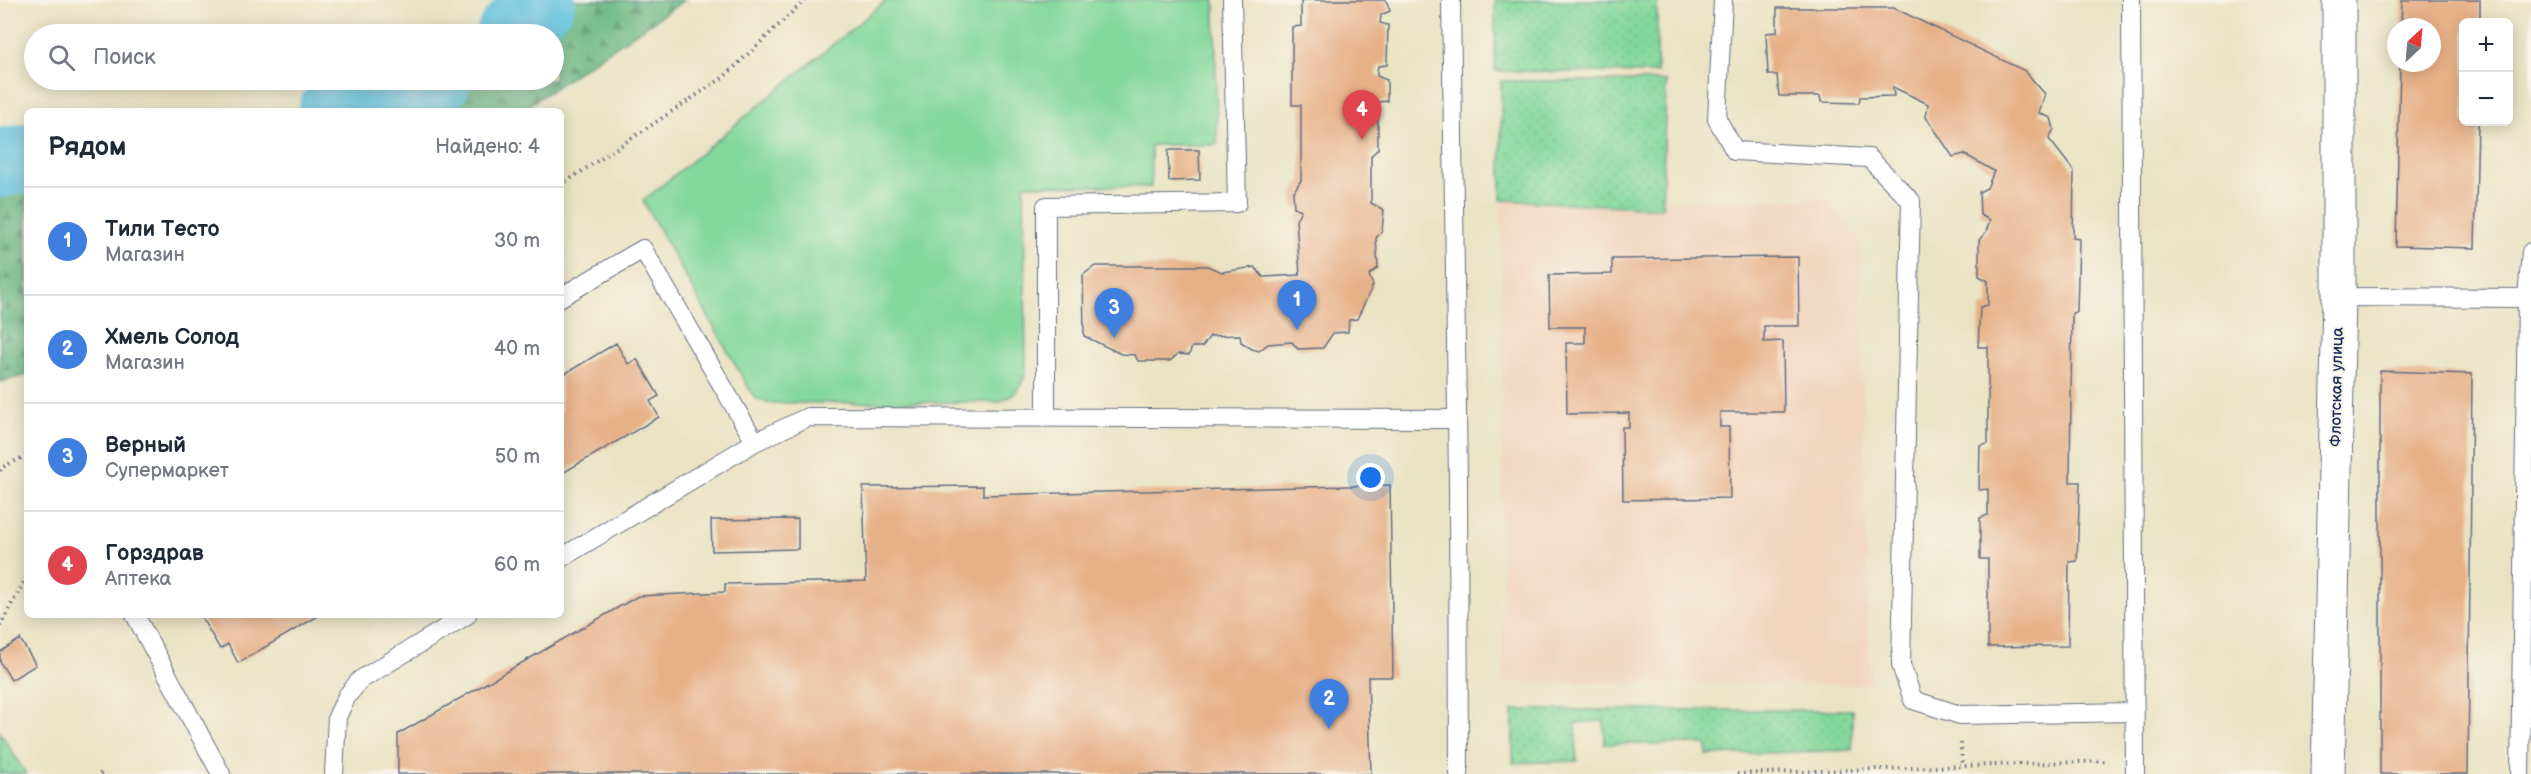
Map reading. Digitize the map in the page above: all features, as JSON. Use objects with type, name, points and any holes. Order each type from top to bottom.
[{"type":"street","name":"Флотская улица","points":[[2328,774],[2339,297],[2339,0]]},
{"type":"lane","points":[[1046,418],[1046,206],[1237,203],[1232,0]]},
{"type":"lane","points":[[1451,0],[1458,479],[1459,774]]},
{"type":"lane","points":[[1723,0],[1717,119],[1735,151],[1869,158],[1911,201],[1901,665],[1912,700],[1960,715],[2134,712]]},
{"type":"lane","points":[[2131,0],[2135,767]]},
{"type":"lane","points":[[564,295],[643,249],[755,442]]},
{"type":"lane","points":[[2520,774],[2527,298],[2531,252]]},
{"type":"lane","points":[[2339,297],[2527,298]]},
{"type":"lane","points":[[564,556],[755,442],[808,417],[1456,419]]},
{"type":"lane","points":[[137,618],[221,774]]},
{"type":"lane","points":[[334,774],[338,717],[347,696],[360,680],[462,618]]},
{"type":"path","points":[[564,183],[724,77],[805,0]]},
{"type":"path","points":[[0,471],[1,468],[24,456]]},
{"type":"path","points":[[0,626],[24,582]]},
{"type":"path","points":[[1737,774],[2135,767]]},
{"type":"shaded area","points":[[1667,78],[1665,201],[1829,199],[1859,240],[1870,684],[1503,682],[1501,81]]},
{"type":"green space","points":[[553,0],[685,0],[564,81],[564,24],[530,24]]},
{"type":"green space","points":[[887,0],[1215,0],[1217,145],[1151,145],[1151,187],[1024,185],[1026,371],[1022,383],[1009,397],[998,402],[769,403],[755,398],[748,387],[643,201]]},
{"type":"green space","points":[[1495,0],[1657,0],[1657,73],[1495,71]]},
{"type":"green space","points":[[1501,81],[1666,81],[1662,208],[1501,200]]},
{"type":"green space","points":[[439,90],[551,90],[524,108],[409,108]]},
{"type":"green space","points":[[24,181],[24,376],[0,382],[0,187]]},
{"type":"green space","points":[[1513,710],[1852,710],[1852,750],[1707,755],[1707,744],[1605,744],[1604,721],[1576,723],[1577,761],[1513,763]]},
{"type":"green space","points":[[0,732],[26,774],[0,774]]},
{"type":"building","points":[[1301,0],[1386,0],[1390,11],[1381,15],[1380,23],[1388,25],[1387,65],[1378,66],[1377,71],[1377,76],[1387,80],[1387,101],[1378,102],[1378,149],[1371,156],[1371,203],[1384,210],[1382,231],[1376,238],[1378,268],[1369,275],[1373,285],[1357,319],[1349,320],[1348,332],[1333,333],[1323,348],[1298,349],[1292,342],[1268,344],[1259,351],[1241,342],[1240,335],[1210,336],[1202,347],[1192,347],[1189,355],[1178,354],[1170,361],[1138,361],[1135,355],[1121,354],[1084,336],[1083,275],[1095,266],[1207,266],[1222,272],[1255,267],[1263,277],[1300,275],[1296,220],[1301,210],[1294,207],[1293,193],[1301,180],[1301,105],[1292,105],[1292,27],[1301,26]]},
{"type":"building","points":[[2402,0],[2480,0],[2480,18],[2459,18],[2459,126],[2478,126],[2475,248],[2396,246],[2400,72],[2441,72],[2441,18],[2401,18]]},
{"type":"building","points":[[1777,8],[1894,8],[2025,71],[2045,94],[2039,113],[2051,118],[2054,129],[2049,139],[2074,171],[2073,238],[2079,239],[2077,312],[2072,313],[2070,482],[2080,482],[2077,561],[2069,562],[2068,646],[1988,647],[1988,559],[1980,559],[1980,518],[1988,515],[1988,489],[1979,490],[1980,446],[1988,444],[1988,347],[1978,347],[1980,307],[1988,305],[1988,281],[1979,276],[1979,240],[1986,232],[1990,220],[1980,215],[1979,192],[1987,188],[1994,171],[1964,154],[1953,157],[1926,117],[1928,104],[1893,87],[1894,96],[1860,97],[1859,103],[1821,102],[1820,96],[1779,96],[1777,75],[1768,75],[1766,33],[1777,32]]},
{"type":"building","points":[[1168,150],[1199,150],[1200,180],[1169,181]]},
{"type":"building","points":[[1798,257],[1799,326],[1764,326],[1764,342],[1783,341],[1784,412],[1720,412],[1720,427],[1729,427],[1730,498],[1623,500],[1622,427],[1629,427],[1629,413],[1567,414],[1566,343],[1585,343],[1585,327],[1550,327],[1549,275],[1612,274],[1612,259]]},
{"type":"building","points":[[616,343],[628,364],[637,359],[659,396],[650,401],[659,417],[564,472],[564,374]]},
{"type":"building","points":[[2380,371],[2472,374],[2468,774],[2380,774]]},
{"type":"building","points":[[1390,485],[1393,677],[1368,677],[1371,774],[398,774],[398,734],[638,596],[725,592],[725,584],[866,581],[863,487],[983,486],[983,495]]},
{"type":"building","points":[[798,519],[798,549],[712,551],[711,520]]},
{"type":"building","points":[[202,618],[315,618],[238,663],[228,644],[220,649]]},
{"type":"building","points":[[20,639],[36,665],[11,680],[0,662],[0,652]]},
{"type":"waterway","points":[[520,24],[541,0]]},
{"type":"waterway","points":[[344,108],[410,90]]},
{"type":"waterway","points":[[0,163],[24,159]]},
{"type":"place","name":"Горздрав","points":[[1362,140]]},
{"type":"place","name":"Тили Тесто","points":[[1297,330]]},
{"type":"place","name":"Верный","points":[[1114,338]]},
{"type":"place","name":"Хмель Солод","points":[[1329,729]]}]
